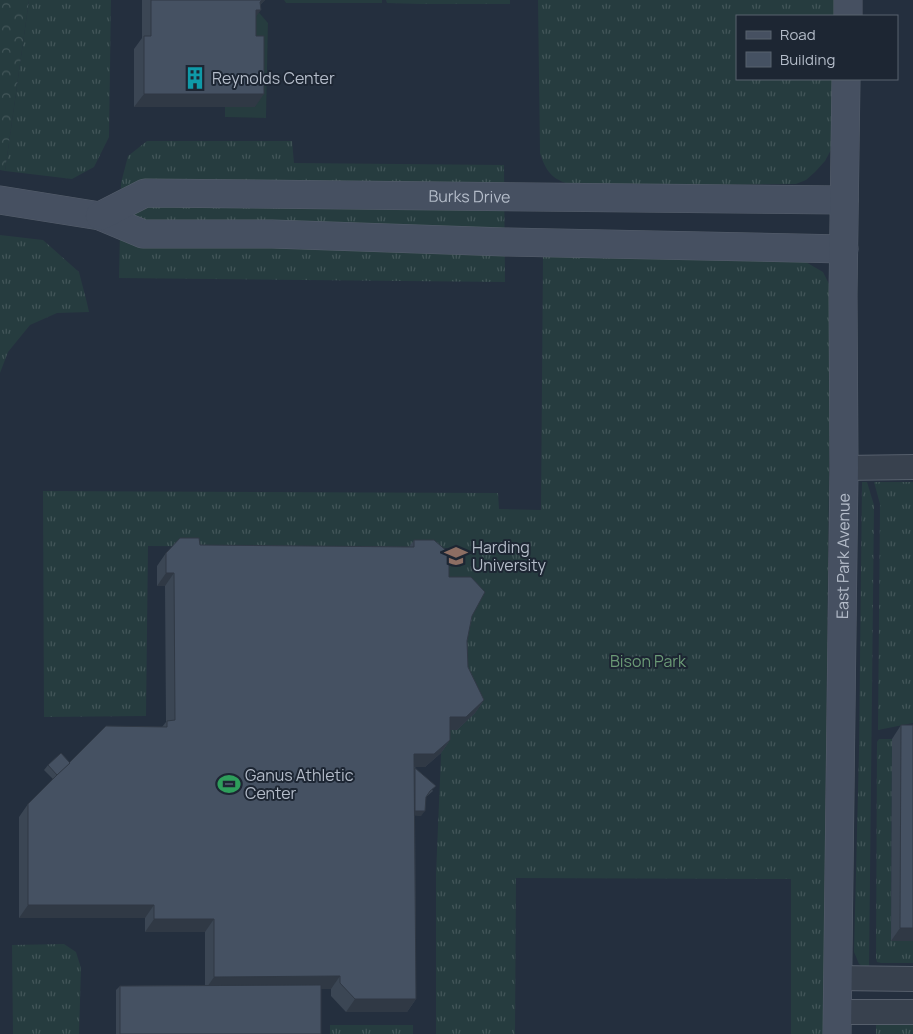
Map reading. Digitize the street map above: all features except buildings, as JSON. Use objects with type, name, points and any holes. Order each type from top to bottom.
[{"type":"street","points":[[848,0],[848,15]]},
{"type":"street","name":"East Park Avenue","points":[[837,1005],[844,468],[843,295],[846,80]]},
{"type":"street","name":"Burks Drive","points":[[100,216],[145,193],[844,200]]},
{"type":"street","points":[[12,202],[100,216],[143,234],[272,234],[505,242],[844,249]]},
{"type":"street","points":[[844,468],[913,467]]},
{"type":"street","points":[[837,1005],[913,979]]},
{"type":"street","points":[[837,1005],[913,997]]},
{"type":"street","points":[[837,1005],[913,1012]]},
{"type":"green space","points":[[0,0],[29,0],[5,171],[0,170]]},
{"type":"green space","points":[[29,0],[111,0],[109,137],[94,167],[72,179],[5,171]]},
{"type":"green space","points":[[284,0],[382,0],[382,3],[286,3]]},
{"type":"green space","points":[[386,0],[510,0],[510,4],[387,3]]},
{"type":"green space","points":[[538,0],[834,0],[834,15],[736,15],[736,80],[833,80],[832,148],[825,161],[806,180],[796,184],[575,186],[552,176],[545,167],[540,153]]},
{"type":"green space","points":[[256,9],[268,23],[266,118],[225,117],[225,107]]},
{"type":"green space","points":[[147,141],[292,141],[294,163],[504,165],[505,282],[119,278],[121,183],[128,156]]},
{"type":"green space","points":[[0,235],[43,240],[79,272],[89,312],[57,313],[30,325],[8,352],[0,373]]},
{"type":"green space","name":"Bison Park","points":[[543,255],[804,261],[823,272],[831,288],[823,1034],[791,1034],[791,879],[516,878],[515,1034],[436,1034],[436,874],[448,590],[447,548],[148,546],[146,716],[44,717],[43,491],[498,493],[499,509],[541,510]]},
{"type":"green space","points":[[862,482],[867,482],[874,505],[869,970],[859,964],[854,952],[859,752]]},
{"type":"green space","points":[[874,482],[913,482],[913,723],[878,730],[880,504]]},
{"type":"green space","points":[[879,739],[892,739],[891,941],[913,941],[913,963],[881,963],[877,962],[876,958],[877,742]]},
{"type":"green space","points":[[64,944],[76,952],[81,968],[79,1034],[13,1034],[12,945]]},
{"type":"green space","points":[[913,1018],[913,1034],[876,1034],[876,1020]]},
{"type":"green space","points":[[330,1025],[413,1025],[413,1034],[330,1034]]},
{"type":"place","name":"Reynolds Center","points":[[195,78]]},
{"type":"place","name":"Harding University","points":[[456,556]]},
{"type":"place","name":"Ganus Athletic Center","points":[[229,784]]}]
